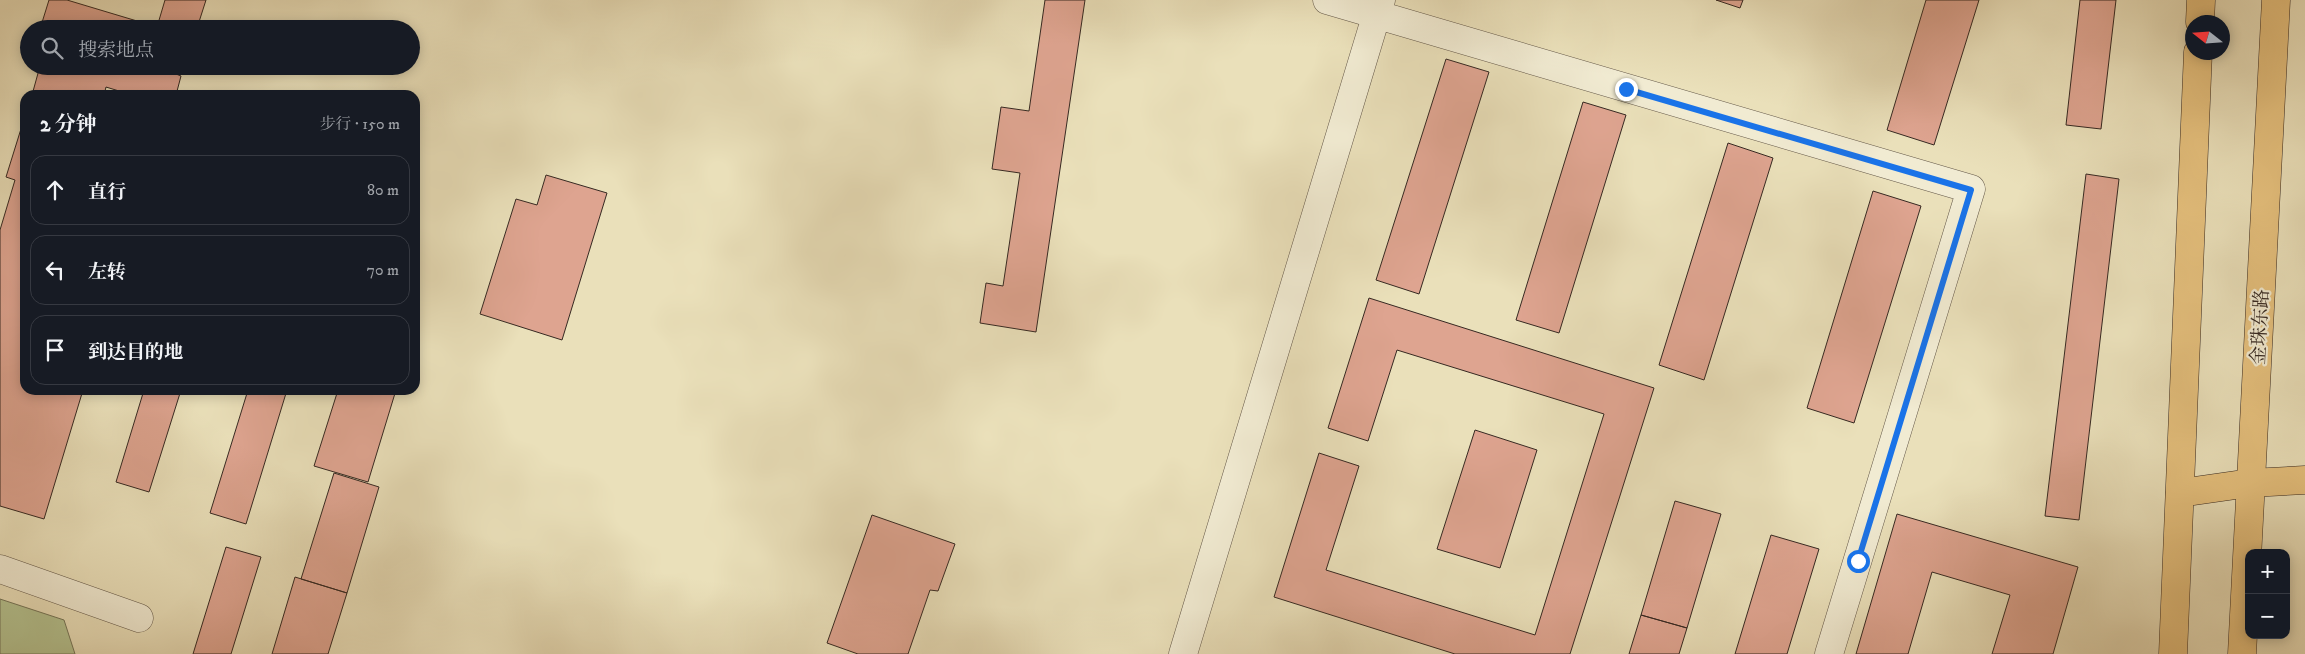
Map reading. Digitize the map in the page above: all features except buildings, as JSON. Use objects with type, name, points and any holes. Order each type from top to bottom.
[{"type":"main road","points":[[2200,0],[2200,15]]},
{"type":"main road","name":"金珠东路","points":[[2242,654],[2276,0]]},
{"type":"main road","points":[[2173,654],[2198,60]]},
{"type":"main road","points":[[2180,493],[2250,483],[2305,480]]},
{"type":"street","points":[[1327,0],[1379,8],[1971,190],[1829,654]]},
{"type":"street","points":[[1183,654],[1379,8]]},
{"type":"street","points":[[0,569],[138,618]]},
{"type":"green space","points":[[0,599],[64,620],[75,654],[0,654]]},
{"type":"route","points":[[1626,89],[1971,190],[1858,561]]}]
